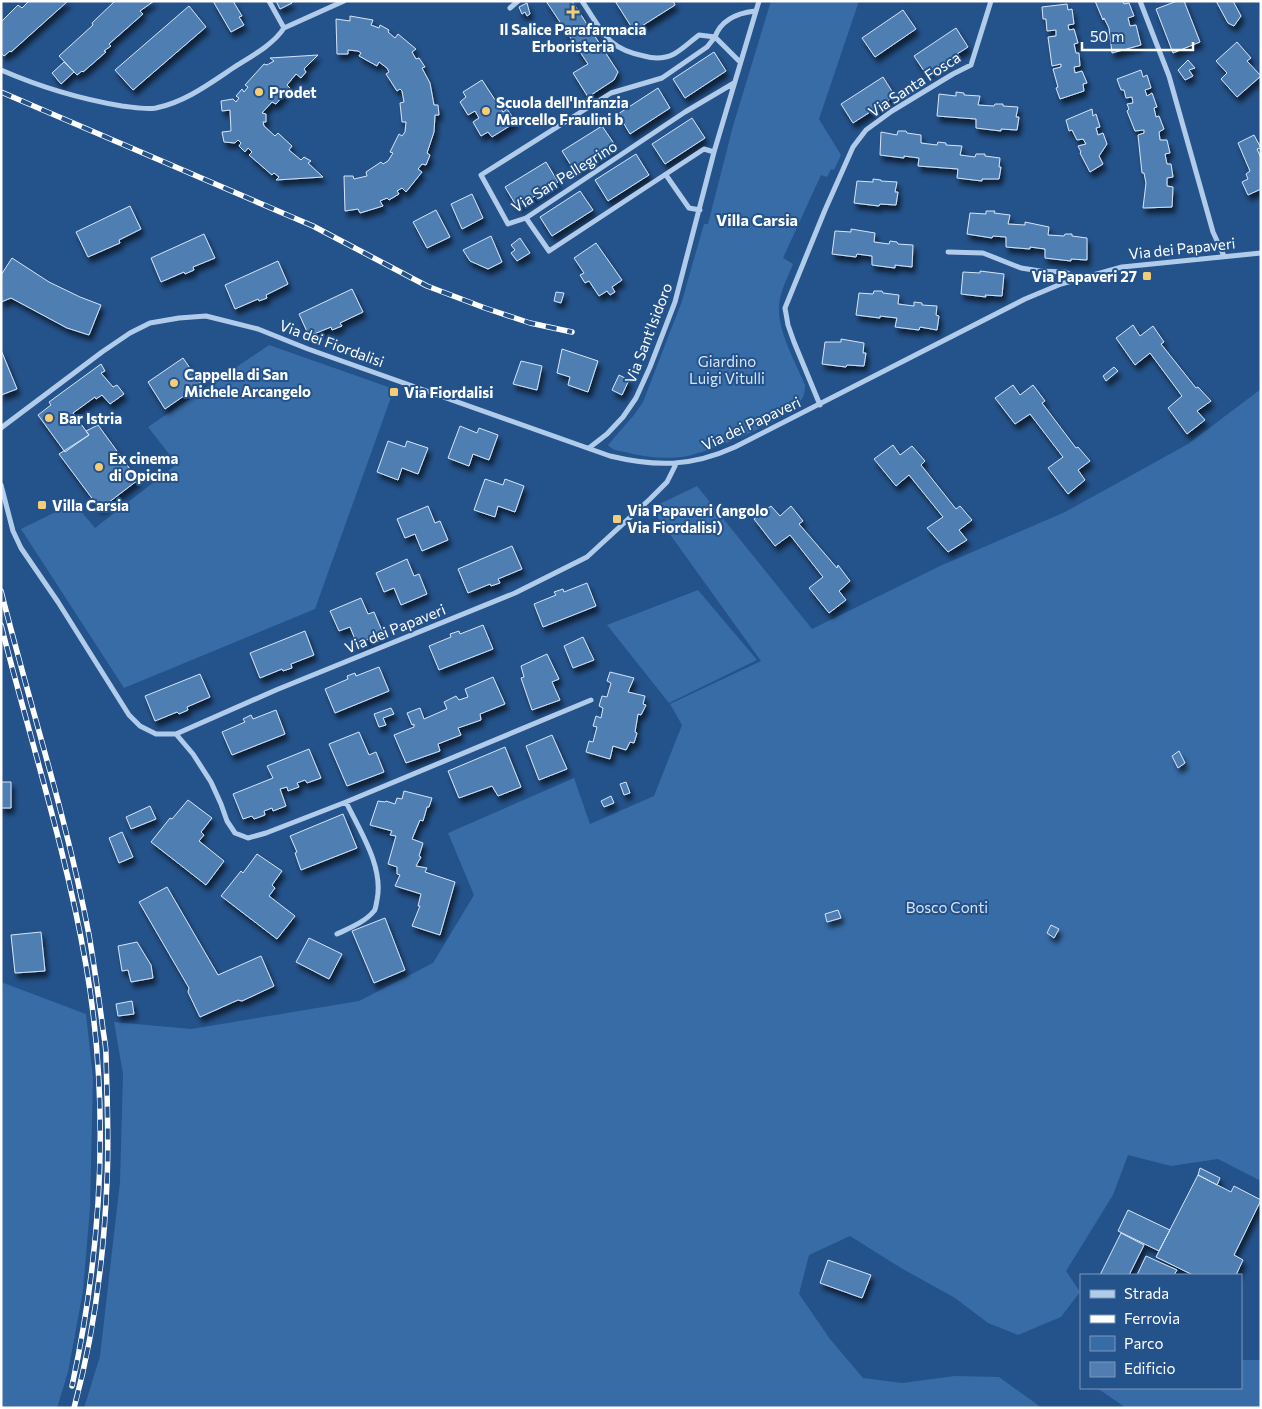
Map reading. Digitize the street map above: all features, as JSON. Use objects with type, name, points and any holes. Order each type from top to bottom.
[{"type":"street","points":[[269,1],[284,28]]},
{"type":"street","points":[[1,70],[29,82],[72,95],[138,108],[155,108],[184,99],[204,88],[254,54],[279,35],[284,28],[344,1]]},
{"type":"street","points":[[510,8],[518,1]]},
{"type":"street","points":[[582,1],[603,33],[616,47],[626,52],[657,59],[674,54],[699,35],[715,37],[740,62]]},
{"type":"street","name":"Via Sant'Isidoro","points":[[589,448],[613,428],[636,398],[675,302],[714,152],[759,1]]},
{"type":"street","name":"Via Santa Fosca","points":[[820,404],[794,342],[785,308],[825,210],[853,147],[866,130],[892,111],[971,65],[991,1]]},
{"type":"street","points":[[1140,1],[1169,76],[1211,225],[1224,256]]},
{"type":"street","points":[[715,37],[718,28],[731,18],[742,12],[756,11]]},
{"type":"street","name":"Via San Pellegrino","points":[[715,37],[706,48],[662,78],[611,93],[480,175],[508,224],[526,218],[678,117],[734,83]]},
{"type":"street","points":[[526,218],[549,251],[704,149],[714,152]]},
{"type":"street","points":[[666,175],[689,208],[700,210]]},
{"type":"street","points":[[948,252],[983,253],[1021,268],[1065,272],[1079,278]]},
{"type":"street","name":"Via dei Papaveri","points":[[1,485],[13,530],[21,548],[58,602],[129,715],[140,726],[156,734],[176,734],[283,687],[515,593],[587,557],[667,482],[676,464],[718,455],[1025,299],[1079,278],[1122,267],[1261,252]]},
{"type":"street","name":"Via dei Fiordalisi","points":[[1,428],[102,352],[150,322],[206,316],[258,329],[308,349],[589,448],[632,461],[676,464]]},
{"type":"street","points":[[176,734],[193,754],[211,782],[227,822],[235,833],[248,838],[266,834],[346,802],[591,700]]},
{"type":"street","points":[[338,934],[358,924],[374,911],[378,893],[378,878],[370,853],[346,802]]},
{"type":"green space","name":"Giardino Luigi Vitulli","points":[[771,1],[859,1],[819,119],[841,155],[834,170],[831,169],[827,177],[821,175],[783,258],[793,264],[780,297],[779,317],[784,337],[805,385],[804,394],[799,403],[778,419],[744,436],[693,455],[660,458],[616,450],[608,445],[643,402],[682,301],[704,224],[708,224],[733,126]]},
{"type":"green space","points":[[269,345],[394,389],[315,609],[124,688],[21,529],[74,503],[95,528],[177,464],[148,427]]},
{"type":"green space","name":"Bosco Conti","points":[[1261,389],[1261,1181],[1218,1159],[1171,1166],[1128,1155],[1113,1195],[1066,1271],[1080,1292],[1061,1317],[1018,1335],[988,1323],[955,1298],[901,1268],[850,1236],[809,1255],[799,1294],[830,1339],[863,1378],[902,1383],[955,1376],[999,1377],[1042,1408],[84,1408],[100,1356],[120,1182],[123,1074],[114,1022],[191,1029],[359,1001],[433,963],[474,895],[448,833],[574,778],[590,824],[654,796],[682,725],[670,704],[761,661],[651,508],[697,486],[812,629],[940,566],[1065,512],[1188,444]]},
{"type":"green space","points":[[698,590],[757,660],[669,703],[607,625]]},
{"type":"green space","points":[[1,982],[86,1014],[93,1078],[90,1208],[83,1291],[68,1372],[57,1408],[1,1408]]},
{"type":"green space","points":[[1242,1360],[1261,1360],[1261,1408],[1126,1408],[1098,1389],[1242,1389]]},
{"type":"building","points":[[29,1],[68,1],[11,52],[4,56],[1,53],[1,22],[18,5],[22,8]]},
{"type":"building","points":[[115,1],[154,1],[140,11],[143,14],[109,44],[111,46],[104,51],[106,52],[77,75],[59,56],[93,25],[92,23]]},
{"type":"building","points":[[213,1],[233,1],[242,16],[239,17],[244,25],[231,32]]},
{"type":"building","points":[[276,1],[291,1],[292,3],[280,9]]},
{"type":"building","points":[[546,1],[572,1],[618,72],[614,80],[588,97],[573,73],[588,64]]},
{"type":"building","points":[[615,1],[673,1],[675,5],[634,31]]},
{"type":"building","points":[[1095,1],[1123,1],[1124,4],[1129,3],[1134,16],[1128,18],[1130,26],[1136,25],[1141,45],[1112,53],[1109,28],[1104,18],[1103,20]]},
{"type":"building","points":[[1177,1],[1184,1],[1200,42],[1173,53],[1156,9]]},
{"type":"building","points":[[1216,1],[1233,1],[1241,16],[1234,26],[1228,23]]},
{"type":"building","points":[[527,3],[530,14],[527,16],[525,12],[522,14],[519,7]]},
{"type":"building","points":[[1067,4],[1068,10],[1072,9],[1074,24],[1068,25],[1069,30],[1074,29],[1078,43],[1074,44],[1076,53],[1079,53],[1080,66],[1074,67],[1075,73],[1082,71],[1087,83],[1083,84],[1084,91],[1060,99],[1053,69],[1061,67],[1061,64],[1052,66],[1048,37],[1056,36],[1056,30],[1047,31],[1042,7]]},
{"type":"building","points":[[189,6],[206,27],[133,90],[115,70]]},
{"type":"building","points":[[903,10],[916,29],[875,57],[862,38]]},
{"type":"building","points":[[350,16],[373,20],[371,25],[379,28],[380,25],[389,30],[388,32],[395,38],[398,34],[416,49],[412,52],[416,59],[419,58],[425,67],[422,68],[430,83],[434,105],[438,105],[439,115],[435,115],[434,132],[427,153],[430,155],[426,165],[422,164],[418,169],[422,172],[406,192],[402,188],[397,191],[399,194],[389,200],[387,198],[380,201],[383,206],[360,213],[358,209],[345,211],[344,176],[353,176],[354,179],[367,176],[366,172],[381,162],[383,164],[388,161],[393,153],[390,152],[399,134],[402,136],[405,132],[406,122],[402,122],[400,103],[404,102],[402,91],[400,89],[397,91],[386,74],[389,72],[387,68],[379,62],[377,66],[359,56],[361,53],[358,51],[348,50],[348,54],[337,54],[336,19],[350,21]]},
{"type":"building","points":[[956,28],[968,47],[926,74],[914,56]]},
{"type":"building","points":[[1237,42],[1251,58],[1247,61],[1261,76],[1237,97],[1221,79],[1227,73],[1216,61]]},
{"type":"building","points":[[714,52],[726,71],[685,98],[673,79]]},
{"type":"building","points":[[318,55],[304,69],[306,72],[301,78],[296,74],[287,85],[290,88],[276,104],[272,102],[262,113],[266,114],[266,122],[263,122],[264,126],[275,136],[278,133],[292,146],[289,150],[301,160],[304,157],[311,161],[308,163],[323,177],[276,180],[279,177],[274,173],[272,175],[249,155],[252,152],[248,148],[245,152],[239,146],[241,143],[238,140],[235,143],[224,142],[222,132],[231,131],[230,110],[222,111],[221,101],[233,99],[236,102],[239,98],[236,96],[242,89],[244,92],[248,87],[245,85],[264,64],[267,65],[274,61],[270,58]]},
{"type":"building","points":[[1188,60],[1195,68],[1189,70],[1193,76],[1185,80],[1178,70]]},
{"type":"building","points":[[64,62],[74,72],[61,84],[52,73]]},
{"type":"building","points":[[1141,70],[1143,77],[1147,75],[1151,88],[1145,90],[1147,96],[1152,93],[1157,107],[1154,108],[1156,117],[1159,116],[1164,129],[1159,132],[1160,140],[1167,140],[1170,153],[1165,154],[1167,164],[1171,164],[1173,177],[1167,178],[1167,186],[1173,187],[1172,207],[1143,208],[1146,183],[1144,173],[1142,173],[1138,135],[1144,133],[1144,130],[1135,131],[1127,111],[1129,109],[1127,104],[1133,103],[1132,97],[1126,98],[1124,90],[1121,90],[1117,79]]},
{"type":"building","points":[[883,77],[895,96],[853,123],[841,104]]},
{"type":"building","points":[[482,80],[503,112],[507,109],[516,122],[492,137],[488,132],[481,136],[473,122],[479,118],[475,111],[468,115],[460,102],[466,97],[463,92]]},
{"type":"building","points":[[658,88],[670,108],[630,134],[618,114]]},
{"type":"building","points":[[956,92],[964,93],[964,95],[980,96],[978,105],[994,106],[995,104],[1003,104],[1003,106],[1018,107],[1016,117],[1019,117],[1017,130],[1001,129],[1001,131],[976,128],[976,119],[937,116],[939,94],[956,96]]},
{"type":"building","points":[[1092,109],[1093,116],[1096,114],[1100,127],[1096,128],[1098,135],[1103,133],[1107,144],[1099,156],[1103,164],[1090,172],[1078,146],[1086,144],[1083,139],[1077,140],[1072,130],[1069,131],[1066,120]]},
{"type":"building","points":[[692,118],[705,138],[665,164],[652,144]]},
{"type":"building","points":[[602,126],[615,145],[574,170],[562,151]]},
{"type":"building","points":[[898,131],[921,135],[921,143],[937,145],[938,142],[946,143],[946,145],[962,146],[960,155],[975,157],[976,154],[985,154],[985,156],[1000,158],[999,179],[982,179],[982,181],[957,178],[958,169],[918,166],[919,158],[880,155],[881,132],[897,135]]},
{"type":"building","points":[[1254,135],[1261,148],[1257,149],[1261,158],[1261,189],[1248,195],[1242,182],[1248,179],[1246,174],[1250,171],[1238,143]]},
{"type":"building","points":[[636,154],[649,175],[608,201],[595,180]]},
{"type":"building","points":[[546,162],[558,182],[517,207],[505,187]]},
{"type":"building","points":[[873,179],[897,182],[895,192],[898,192],[896,205],[880,204],[879,206],[854,203],[857,181],[873,182]]},
{"type":"building","points":[[580,191],[593,210],[552,236],[540,217]]},
{"type":"building","points":[[472,194],[483,218],[462,229],[451,204]]},
{"type":"building","points":[[130,206],[141,229],[119,240],[120,243],[88,257],[76,232]]},
{"type":"building","points":[[436,210],[450,237],[427,248],[413,222]]},
{"type":"building","points":[[986,211],[1010,215],[1008,224],[1025,225],[1025,222],[1049,227],[1048,235],[1064,236],[1065,234],[1072,234],[1072,236],[1087,238],[1087,260],[1071,259],[1071,261],[1045,258],[1045,249],[1006,247],[1006,237],[993,236],[992,238],[967,234],[970,213],[986,214]]},
{"type":"building","points":[[851,229],[875,233],[874,242],[889,244],[890,241],[897,242],[898,244],[913,245],[912,267],[895,265],[895,268],[872,265],[872,256],[857,254],[856,257],[832,254],[835,231],[851,232]]},
{"type":"building","points":[[204,234],[215,258],[193,267],[194,270],[185,274],[184,272],[161,282],[151,258]]},
{"type":"building","points":[[491,236],[502,262],[488,269],[470,261],[463,250]]},
{"type":"building","points":[[520,238],[530,253],[517,261],[511,253],[515,250],[511,245]]},
{"type":"building","points":[[596,243],[622,280],[612,287],[615,292],[610,295],[607,291],[599,296],[589,281],[585,283],[580,275],[584,273],[574,258]]},
{"type":"building","points":[[12,258],[49,282],[101,305],[89,335],[67,328],[11,298],[1,302],[1,275]]},
{"type":"building","points":[[278,261],[288,284],[266,295],[267,298],[259,301],[258,299],[235,309],[225,285]]},
{"type":"building","points":[[980,271],[1004,274],[1002,296],[985,295],[986,297],[961,294],[963,272],[980,273]]},
{"type":"building","points":[[352,289],[363,312],[340,323],[342,326],[332,330],[331,327],[309,336],[299,314]]},
{"type":"building","points":[[874,291],[899,295],[898,304],[914,306],[914,302],[922,303],[922,305],[937,306],[936,315],[939,316],[937,330],[920,327],[919,330],[895,327],[897,318],[856,315],[859,293],[873,294]]},
{"type":"building","points":[[556,292],[564,293],[561,303],[554,301]]},
{"type":"building","points":[[1133,325],[1140,336],[1153,326],[1164,342],[1161,344],[1196,388],[1198,387],[1211,401],[1197,411],[1205,420],[1187,434],[1168,408],[1182,396],[1150,353],[1135,365],[1116,338]]},
{"type":"building","points":[[841,339],[864,343],[863,353],[866,353],[864,366],[847,365],[846,367],[822,364],[825,342],[841,342]]},
{"type":"building","points":[[562,349],[598,361],[588,392],[568,385],[570,377],[557,373]]},
{"type":"building","points":[[1,350],[17,389],[1,395]]},
{"type":"building","name":"Cappella di San Michele Arcangelo","points":[[183,358],[201,384],[165,409],[148,382]]},
{"type":"building","points":[[521,361],[542,366],[537,390],[513,384]]},
{"type":"building","points":[[101,364],[105,371],[101,373],[113,387],[117,385],[124,394],[110,404],[102,395],[96,399],[95,397],[73,413],[89,435],[65,452],[38,415],[51,405],[49,402]]},
{"type":"building","points":[[1114,367],[1118,371],[1106,381],[1103,376]]},
{"type":"building","points":[[619,375],[629,380],[622,395],[612,390]]},
{"type":"building","points":[[1013,385],[1020,395],[1033,385],[1045,401],[1042,403],[1076,448],[1078,447],[1090,461],[1078,470],[1085,480],[1068,494],[1048,468],[1063,457],[1030,414],[1015,424],[995,398]]},
{"type":"building","name":"Ex cinema di Opicina","points":[[98,425],[138,480],[100,509],[59,454],[89,435],[86,431]]},
{"type":"building","points":[[460,426],[477,433],[479,428],[498,435],[489,460],[473,454],[469,466],[448,458]]},
{"type":"building","points":[[388,441],[405,447],[407,441],[428,448],[418,474],[402,468],[398,480],[377,472]]},
{"type":"building","points":[[893,445],[900,455],[912,446],[925,461],[921,465],[956,509],[960,506],[972,520],[959,530],[967,540],[948,552],[927,528],[943,517],[909,475],[896,486],[874,459]]},
{"type":"building","points":[[485,479],[503,485],[505,479],[524,486],[515,512],[498,506],[495,517],[474,510]]},
{"type":"building","points":[[428,506],[435,523],[440,521],[448,540],[422,551],[415,534],[405,538],[397,519]]},
{"type":"building","points":[[771,506],[780,516],[791,506],[803,521],[799,524],[837,568],[838,565],[850,581],[839,591],[846,600],[829,613],[809,588],[823,577],[790,535],[775,546],[754,519]]},
{"type":"building","points":[[512,546],[522,569],[498,579],[500,583],[491,586],[490,584],[468,593],[458,569]]},
{"type":"building","points":[[407,559],[414,576],[419,574],[427,594],[401,605],[394,588],[384,592],[376,573]]},
{"type":"building","points":[[587,583],[596,606],[543,627],[534,604],[556,595],[554,592],[563,589],[564,592]]},
{"type":"building","points":[[361,598],[368,614],[374,612],[383,633],[357,644],[350,627],[339,631],[330,611]]},
{"type":"building","points":[[483,625],[493,649],[439,670],[429,646],[451,637],[450,634],[459,631],[460,634]]},
{"type":"building","points":[[305,631],[314,655],[291,664],[292,668],[283,671],[282,669],[260,678],[250,653]]},
{"type":"building","points":[[583,637],[594,660],[573,668],[564,646]]},
{"type":"building","points":[[547,654],[559,679],[552,682],[560,700],[532,710],[521,678],[524,677],[521,666]]},
{"type":"building","points":[[379,667],[389,691],[335,713],[325,689],[348,679],[347,676],[355,673],[356,676]]},
{"type":"building","points":[[610,672],[634,678],[628,692],[645,696],[643,704],[646,705],[641,715],[638,714],[635,732],[637,733],[634,743],[630,742],[626,750],[613,746],[610,759],[586,752],[589,741],[593,742],[597,727],[593,726],[596,716],[601,718],[603,708],[599,706],[602,696],[607,697],[611,683],[607,681]]},
{"type":"building","points":[[200,674],[210,697],[187,707],[188,710],[179,714],[177,712],[155,721],[145,696]]},
{"type":"building","points":[[493,677],[505,704],[480,714],[481,720],[458,728],[461,735],[438,744],[440,751],[406,763],[394,735],[414,727],[407,713],[420,708],[424,719],[447,709],[444,702],[456,696],[459,700],[468,697],[465,689]]},
{"type":"building","points":[[391,708],[394,714],[383,718],[386,725],[379,727],[374,714]]},
{"type":"building","points":[[276,710],[285,734],[232,755],[222,732],[245,722],[243,719],[251,715],[253,719]]},
{"type":"building","points":[[359,732],[369,755],[376,752],[384,772],[347,786],[329,744]]},
{"type":"building","points":[[552,735],[567,769],[539,780],[526,746]]},
{"type":"building","points":[[505,747],[521,787],[498,796],[492,786],[459,798],[448,771]]},
{"type":"building","points":[[309,749],[321,778],[307,783],[305,780],[297,783],[299,787],[288,791],[287,787],[280,789],[286,806],[273,811],[272,808],[264,811],[265,815],[254,819],[252,816],[243,819],[233,794],[273,778],[267,766]]},
{"type":"building","points":[[1179,751],[1185,763],[1178,768],[1172,756]]},
{"type":"building","points":[[1,782],[11,782],[11,808],[1,808]]},
{"type":"building","points":[[626,782],[630,793],[624,795],[620,784]]},
{"type":"building","points":[[404,791],[432,798],[423,821],[420,820],[412,839],[423,843],[419,856],[421,857],[416,866],[427,868],[425,872],[455,882],[440,935],[412,926],[420,906],[418,906],[421,894],[395,886],[400,875],[397,874],[397,867],[388,864],[396,836],[390,835],[392,831],[370,825],[378,801],[395,804],[397,798],[402,799]]},
{"type":"building","points":[[611,796],[614,803],[604,807],[601,801]]},
{"type":"building","points":[[188,800],[212,818],[201,832],[204,835],[199,841],[224,861],[206,885],[151,842],[170,818],[172,819]]},
{"type":"building","points":[[150,806],[156,819],[131,829],[126,817]]},
{"type":"building","points":[[343,814],[357,848],[301,870],[295,853],[297,852],[290,836]]},
{"type":"building","points":[[122,832],[133,857],[119,863],[109,838]]},
{"type":"building","points":[[257,854],[282,871],[272,885],[275,888],[269,896],[295,916],[277,939],[221,896],[241,871],[243,873]]},
{"type":"building","points":[[167,887],[218,975],[261,956],[274,986],[200,1017],[188,992],[189,988],[139,902]]},
{"type":"building","points":[[838,910],[841,918],[827,922],[825,914]]},
{"type":"building","points":[[385,918],[405,970],[374,983],[352,931]]},
{"type":"building","points":[[1051,925],[1059,929],[1054,938],[1047,933]]},
{"type":"building","points":[[41,932],[45,971],[15,973],[11,935]]},
{"type":"building","points":[[309,938],[342,954],[329,979],[296,962]]},
{"type":"building","points":[[137,942],[151,965],[153,978],[131,982],[128,970],[122,971],[118,946]]},
{"type":"building","points":[[132,1001],[134,1014],[118,1016],[116,1004]]},
{"type":"building","points":[[1200,1168],[1220,1178],[1217,1185],[1198,1175]]},
{"type":"building","points":[[1198,1175],[1231,1192],[1234,1186],[1261,1200],[1234,1255],[1243,1260],[1236,1274],[1191,1274],[1156,1257]]},
{"type":"building","points":[[1128,1210],[1170,1230],[1159,1251],[1118,1231]]},
{"type":"building","points":[[1121,1233],[1144,1245],[1130,1274],[1100,1274]]},
{"type":"building","points":[[1146,1256],[1177,1270],[1175,1274],[1137,1274]]},
{"type":"building","points":[[828,1260],[871,1275],[862,1298],[820,1283]]},
{"type":"railway","points":[[1,92],[313,226],[427,286],[530,323],[572,332]]},
{"type":"railway","points":[[1,591],[70,848],[91,946],[106,1047],[108,1150],[101,1267],[87,1352],[74,1408]]},
{"type":"railway","points":[[1,625],[68,879],[78,922],[94,1017],[100,1123],[96,1229],[90,1282],[72,1386]]},
{"type":"place","name":"Il Salice Parafarmacia Erboristeria","points":[[573,12]]},
{"type":"place","name":"Prodet","points":[[259,92]]},
{"type":"place","name":"Scuola dell'Infanzia Marcello Fraulini b","points":[[486,111]]},
{"type":"place","name":"Via Papaveri 27","points":[[1147,276]]},
{"type":"place","name":"Cappella di San Michele Arcangelo","points":[[174,383]]},
{"type":"place","name":"Via Fiordalisi","points":[[394,392]]},
{"type":"place","name":"Bar Istria","points":[[49,418]]},
{"type":"place","name":"Ex cinema di Opicina","points":[[99,467]]},
{"type":"place","name":"Villa Carsia","points":[[42,505]]},
{"type":"place","name":"Via Papaveri (angolo Via Fiordalisi)","points":[[617,519]]},
{"type":"district","name":"Villa Carsia","points":[[757,219]]}]
